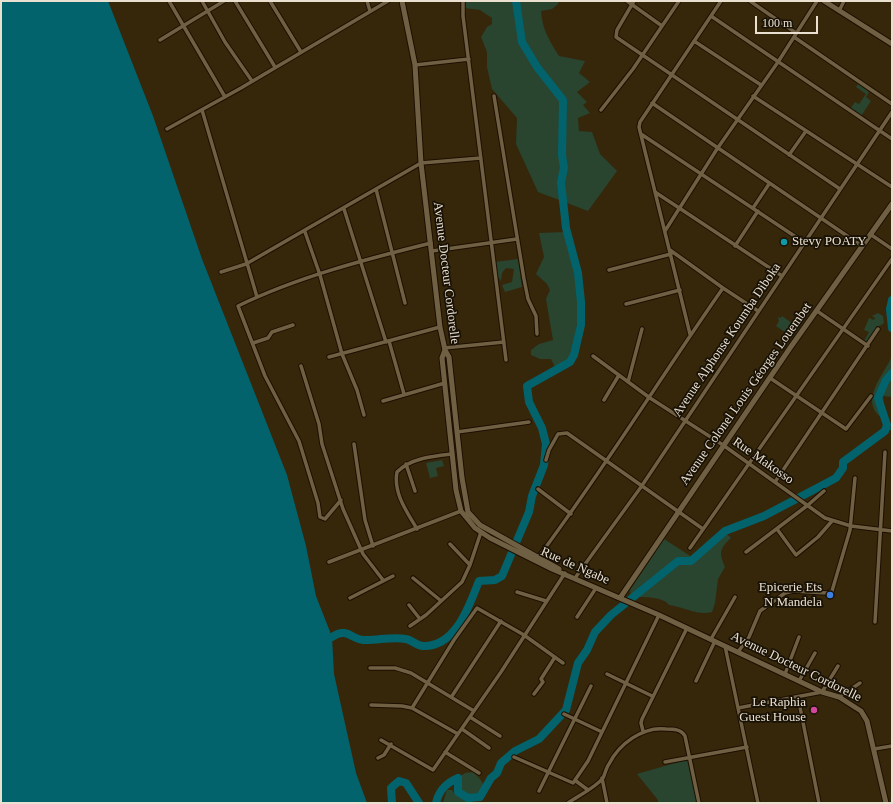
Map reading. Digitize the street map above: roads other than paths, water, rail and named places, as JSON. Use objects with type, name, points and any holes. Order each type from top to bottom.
[{"type":"street","points":[[170,1],[225,97]]},
{"type":"street","points":[[202,1],[229,48],[252,81]]},
{"type":"street","points":[[160,40],[224,1]]},
{"type":"street","points":[[235,1],[275,67]]},
{"type":"street","points":[[270,1],[301,52]]},
{"type":"street","points":[[367,1],[370,11]]},
{"type":"street","points":[[167,129],[225,97],[388,1]]},
{"type":"street","name":"Avenue Docteur Cordorelle","points":[[402,1],[415,65],[421,163],[440,327],[445,349],[442,358],[456,490],[461,511],[470,523],[481,532],[510,545]]},
{"type":"street","points":[[463,1],[506,360]]},
{"type":"street","points":[[628,1],[633,3],[662,26]]},
{"type":"street","points":[[601,110],[620,88],[679,1]]},
{"type":"street","points":[[690,334],[641,134],[640,122],[720,1]]},
{"type":"street","points":[[750,1],[892,104]]},
{"type":"street","points":[[665,231],[717,149],[778,62],[817,1]]},
{"type":"street","points":[[824,1],[892,44]]},
{"type":"street","points":[[839,11],[844,1]]},
{"type":"street","points":[[633,3],[618,30],[616,37],[840,189]]},
{"type":"street","points":[[711,16],[892,139]]},
{"type":"street","points":[[694,41],[761,85]]},
{"type":"street","points":[[415,65],[469,58]]},
{"type":"street","points":[[494,96],[517,239],[528,299],[536,316],[537,334]]},
{"type":"street","points":[[753,96],[856,165],[892,187]]},
{"type":"street","points":[[652,103],[717,149],[862,246]]},
{"type":"street","points":[[202,110],[246,264],[257,297]]},
{"type":"street","name":"Avenue Alphonse Koumba Diboka","points":[[575,578],[641,487],[684,420],[805,243],[892,112]]},
{"type":"street","points":[[789,155],[806,131]]},
{"type":"street","points":[[641,134],[805,243]]},
{"type":"street","points":[[221,272],[246,264],[305,232],[421,163],[481,158]]},
{"type":"street","points":[[753,208],[769,184]]},
{"type":"street","points":[[376,189],[405,304]]},
{"type":"street","points":[[655,192],[782,276]]},
{"type":"street","name":"Avenue Colonel Louis Géorges Louembet","points":[[621,599],[723,445],[892,204]]},
{"type":"street","points":[[344,209],[404,394]]},
{"type":"street","points":[[735,246],[758,211]]},
{"type":"street","points":[[305,232],[320,275],[342,354],[357,390],[364,415]]},
{"type":"street","points":[[870,234],[892,249]]},
{"type":"street","points":[[432,251],[517,239]]},
{"type":"street","points":[[341,500],[325,519],[320,517],[318,503],[299,441],[265,376],[238,306],[257,297],[320,275],[431,243]]},
{"type":"street","points":[[610,270],[670,252]]},
{"type":"street","points":[[670,252],[758,311]]},
{"type":"street","points":[[690,548],[797,397],[842,328],[892,259]]},
{"type":"street","points":[[537,559],[571,514],[607,462],[650,398],[690,334],[723,288]]},
{"type":"street","points":[[626,304],[680,290]]},
{"type":"street","points":[[816,311],[868,346]]},
{"type":"street","points":[[253,343],[268,338],[272,332],[293,325]]},
{"type":"street","points":[[329,357],[440,327]]},
{"type":"street","points":[[628,382],[642,329]]},
{"type":"street","points":[[775,482],[878,329]]},
{"type":"street","points":[[504,342],[445,349],[449,357],[468,512],[480,525],[510,545]]},
{"type":"street","name":"Rue Makosso","points":[[593,356],[650,398],[723,445],[808,506],[832,521],[851,526],[892,531]]},
{"type":"street","points":[[301,366],[319,424],[322,444],[341,500],[361,550],[383,580]]},
{"type":"street","points":[[604,400],[619,375]]},
{"type":"street","points":[[770,378],[821,413],[846,428],[871,396]]},
{"type":"street","points":[[383,401],[445,383]]},
{"type":"street","points":[[457,432],[529,422]]},
{"type":"street","points":[[546,460],[549,450],[558,434],[564,432],[703,529]]},
{"type":"street","points":[[354,444],[365,520],[373,546]]},
{"type":"street","points":[[875,622],[885,452]]},
{"type":"street","points":[[417,529],[398,491],[397,472],[406,464],[435,456],[452,454]]},
{"type":"street","points":[[406,464],[415,491]]},
{"type":"street","points":[[738,652],[749,637],[760,611],[785,593],[793,591],[830,593],[851,526],[855,478]]},
{"type":"street","points":[[538,489],[571,514]]},
{"type":"street","points":[[746,552],[808,506],[824,491]]},
{"type":"street","points":[[329,562],[461,511]]},
{"type":"street","points":[[777,529],[796,555],[818,537],[832,521]]},
{"type":"street","points":[[410,626],[462,582],[470,565],[481,532]]},
{"type":"street","points":[[450,544],[470,565]]},
{"type":"street","name":"Rue de Ngabe","points":[[510,545],[575,578],[633,604]]},
{"type":"street","points":[[381,740],[391,744],[408,756],[433,770],[524,635],[563,572]]},
{"type":"street","points":[[350,598],[393,576]]},
{"type":"street","points":[[413,578],[440,600]]},
{"type":"street","points":[[577,617],[596,588]]},
{"type":"street","points":[[517,592],[546,601]]},
{"type":"street","points":[[696,681],[713,640],[735,597]]},
{"type":"street","name":"Avenue Docteur Cordorelle","points":[[633,604],[713,640],[799,682],[822,692],[839,697],[857,707],[865,716],[886,803]]},
{"type":"street","points":[[409,605],[420,619]]},
{"type":"street","points":[[412,708],[427,682],[475,609],[482,609],[524,635],[563,662]]},
{"type":"street","points":[[514,757],[574,784],[602,732],[659,615]]},
{"type":"street","points":[[452,696],[501,621]]},
{"type":"street","points":[[643,731],[641,723],[652,696],[687,628]]},
{"type":"street","points":[[785,674],[799,637]]},
{"type":"street","points":[[725,646],[758,803]]},
{"type":"street","points":[[799,682],[815,653]]},
{"type":"street","points":[[534,694],[543,682],[541,679],[555,657]]},
{"type":"street","points":[[738,708],[822,692],[838,666]]},
{"type":"street","points":[[370,668],[404,670],[452,696],[474,711]]},
{"type":"street","points":[[607,674],[652,696]]},
{"type":"street","points":[[839,697],[860,684]]},
{"type":"street","points":[[539,791],[591,686]]},
{"type":"street","points":[[798,697],[819,803]]},
{"type":"street","points":[[371,705],[402,706],[412,708],[458,734]]},
{"type":"street","points":[[564,714],[602,732]]},
{"type":"street","points":[[470,717],[500,736]]},
{"type":"street","points":[[568,803],[588,790],[602,778],[609,763],[619,749],[643,731],[663,728],[683,733],[690,758],[699,803]]},
{"type":"street","points":[[462,729],[489,748]]},
{"type":"street","points":[[378,758],[384,756],[391,744]]},
{"type":"street","points":[[874,749],[892,746]]},
{"type":"street","points":[[665,762],[747,747]]},
{"type":"street","points":[[445,752],[479,773]]},
{"type":"street","points":[[602,778],[607,803]]},
{"type":"street","points":[[576,781],[588,790]]},
{"type":"water","points":[[1,1],[108,1],[153,116],[202,259],[287,475],[306,546],[316,596],[332,637],[334,674],[356,773],[367,803],[1,803]]},
{"type":"waterway","points":[[332,637],[337,634],[345,633],[363,640],[400,638],[423,646],[434,645],[444,640],[453,632],[466,613],[479,581],[495,580],[502,576],[529,512],[532,496],[544,465],[546,444],[542,428],[529,402],[527,386],[570,362],[574,355],[581,325],[581,302],[578,273],[566,228],[561,182],[564,168],[562,155],[563,100],[537,67],[522,42],[516,1]]},
{"type":"waterway","points":[[892,300],[890,309],[892,328]]},
{"type":"waterway","points":[[436,803],[439,794],[444,788],[450,782],[458,778],[458,792],[468,798],[480,797],[491,778],[497,773],[501,763],[515,751],[539,739],[566,710],[578,663],[587,650],[595,632],[611,615],[678,561],[691,561],[725,531],[764,516],[836,478],[843,468],[843,462],[885,431],[887,425],[878,398],[886,380],[892,373]]},
{"type":"waterway","points":[[885,431],[887,429],[892,429]]},
{"type":"waterway","points":[[392,803],[391,788],[399,781],[406,783],[419,803]]},
{"type":"place","name":"Stevy POATY","points":[[784,242]]},
{"type":"place","name":"Epicerie Ets N Mandela","points":[[830,595]]},
{"type":"place","name":"Le Raphia Guest House","points":[[814,710]]}]
